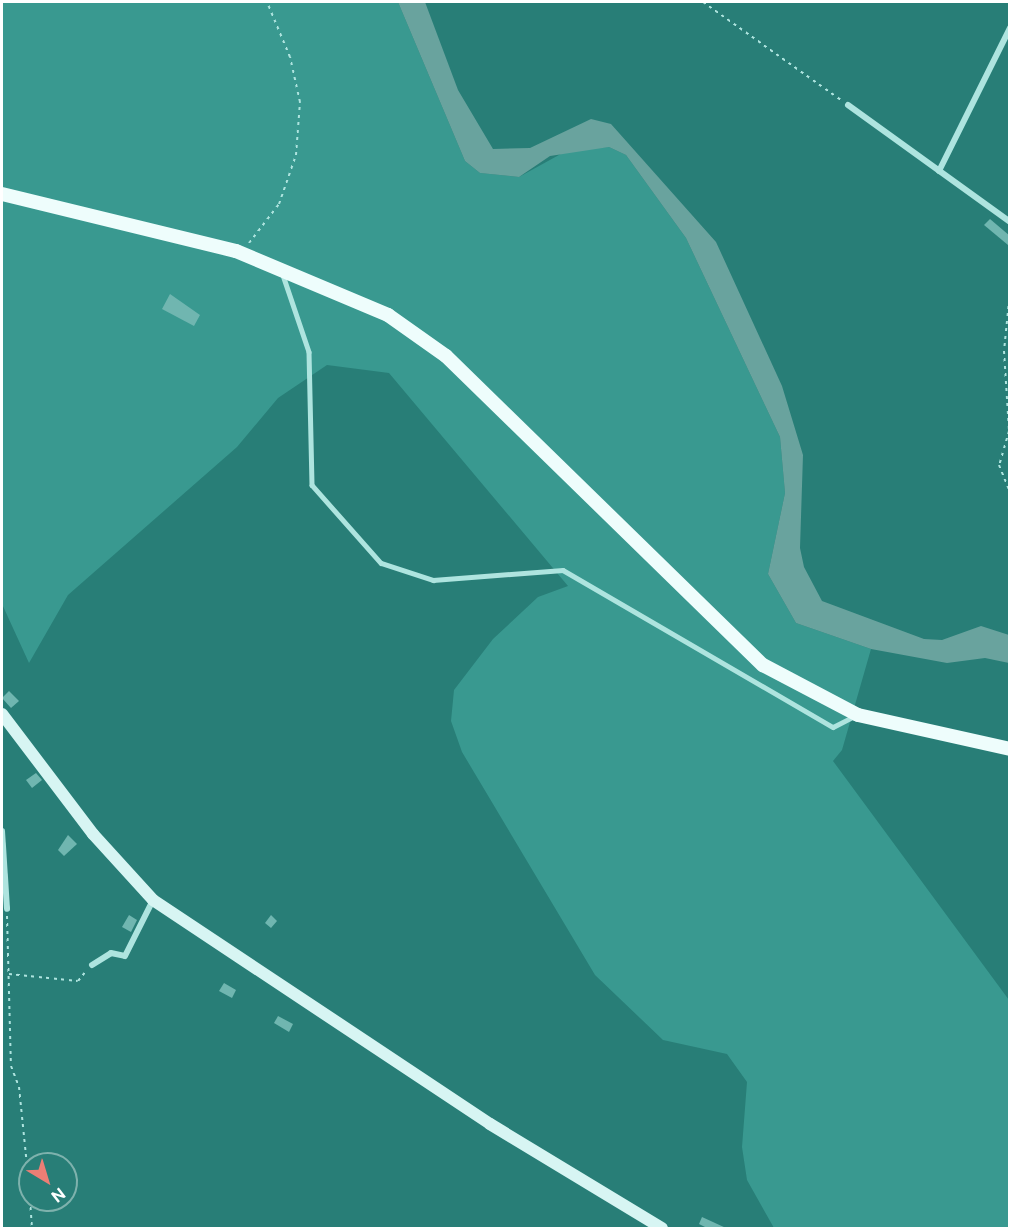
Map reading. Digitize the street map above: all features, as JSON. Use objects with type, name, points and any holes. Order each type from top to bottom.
[{"type":"main road","points":[[2,194],[236,251],[280,266],[388,315],[446,356],[763,665],[858,715],[1010,749]]},
{"type":"street","points":[[939,171],[1010,28]]},
{"type":"street","points":[[848,105],[1010,222]]},
{"type":"street","points":[[2,719],[93,834],[153,900],[490,1125],[662,1228]]},
{"type":"street","points":[[2,831],[7,909]]},
{"type":"street","points":[[92,965],[111,953],[125,956],[153,900]]},
{"type":"lane","points":[[280,266],[309,352],[312,485],[381,563],[433,580],[563,570],[832,727],[858,715]]},
{"type":"path","points":[[236,251],[248,244],[279,204],[296,155],[300,102],[290,57],[267,2]]},
{"type":"path","points":[[703,2],[848,105]]},
{"type":"path","points":[[1010,291],[1004,351],[1009,431],[999,465],[1010,492]]},
{"type":"path","points":[[7,909],[11,1066],[19,1087],[25,1152]]},
{"type":"path","points":[[9,974],[78,981],[92,965]]},
{"type":"path","points":[[31,1212],[32,1228]]},
{"type":"green space","points":[[2,2],[398,2],[465,161],[480,173],[519,177],[568,150],[609,147],[626,155],[686,238],[780,437],[785,493],[768,574],[796,623],[871,649],[842,750],[833,761],[1009,1000],[1009,1228],[774,1228],[747,1180],[742,1147],[747,1082],[727,1054],[663,1040],[595,975],[462,752],[451,721],[454,690],[493,639],[538,597],[568,586],[389,373],[327,365],[278,398],[237,447],[68,595],[29,663],[2,604]]},
{"type":"water","points":[[398,2],[425,2],[458,90],[493,149],[530,148],[591,119],[611,124],[716,242],[782,386],[803,455],[800,548],[804,567],[822,601],[924,639],[942,640],[981,626],[1009,635],[1009,663],[985,658],[947,663],[871,649],[796,623],[768,574],[785,493],[780,437],[686,238],[626,155],[609,147],[550,156],[519,177],[480,173],[465,161]]},
{"type":"building","points":[[990,219],[1010,236],[1008,245],[984,225]]},
{"type":"building","points":[[170,294],[200,315],[194,326],[162,309]]},
{"type":"building","points":[[9,691],[19,701],[11,708],[2,698]]},
{"type":"building","points":[[36,773],[42,780],[32,788],[26,780]]},
{"type":"building","points":[[68,835],[77,844],[64,856],[58,850]]},
{"type":"building","points":[[129,915],[137,920],[131,932],[122,927]]},
{"type":"building","points":[[271,915],[277,921],[271,928],[265,923]]},
{"type":"building","points":[[224,983],[236,990],[232,998],[219,991]]},
{"type":"building","points":[[278,1016],[293,1024],[289,1032],[274,1023]]},
{"type":"building","points":[[702,1217],[726,1228],[707,1228],[699,1224]]}]
